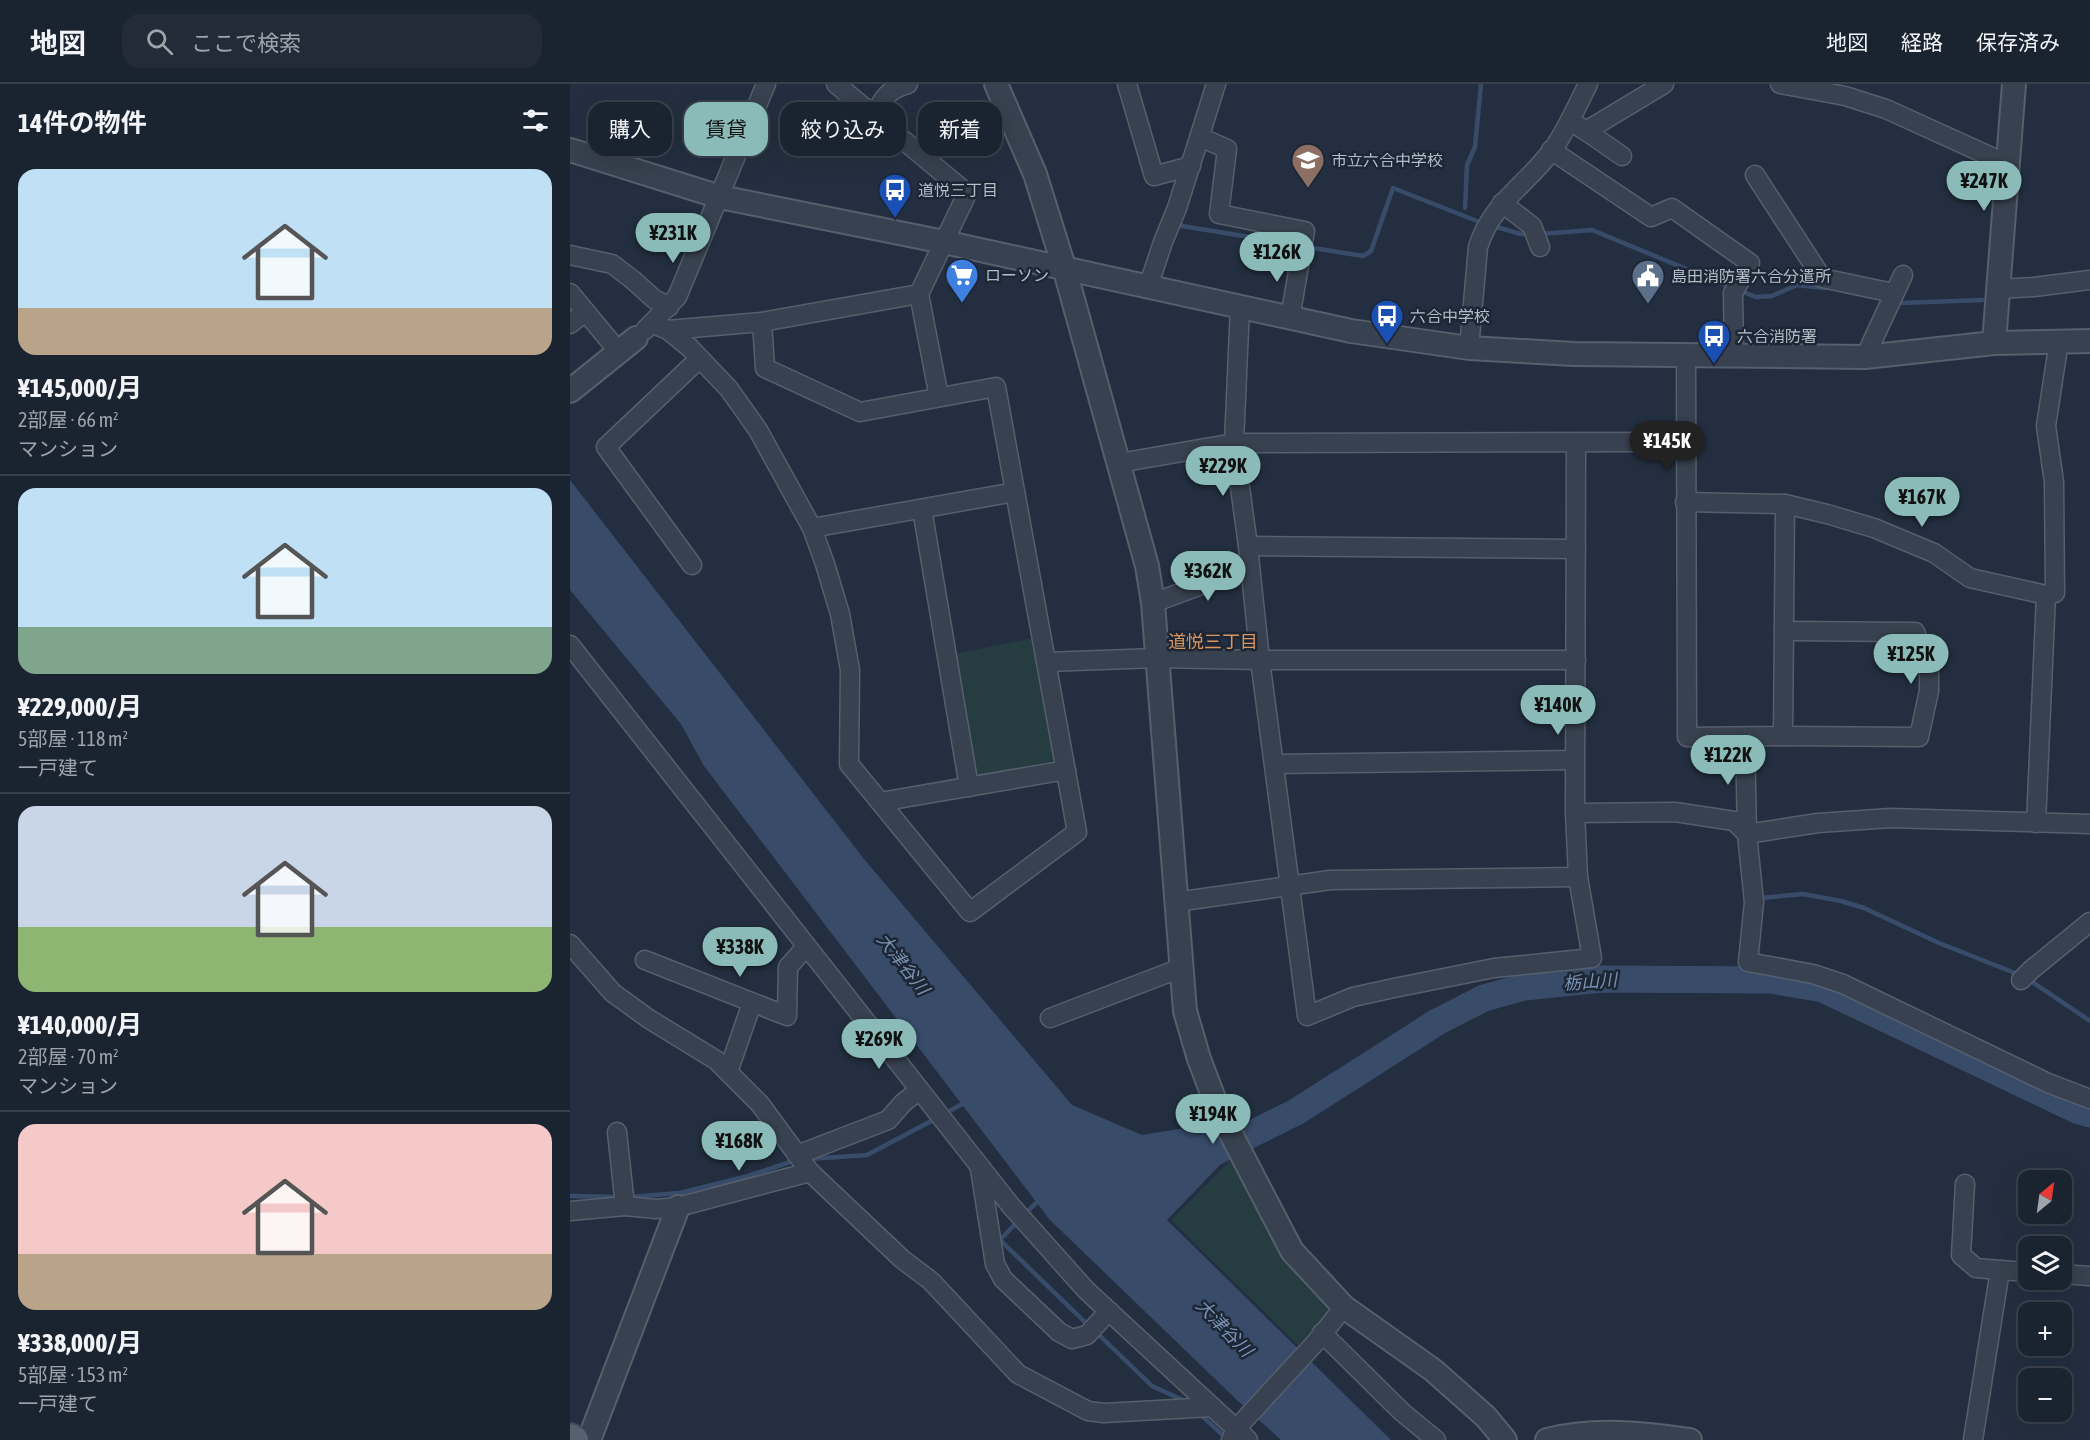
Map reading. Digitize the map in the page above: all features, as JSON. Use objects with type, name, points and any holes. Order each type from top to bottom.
[{"type":"street","points":[[570,391],[644,336],[677,297],[766,84]]},
{"type":"street","points":[[836,84],[858,102]]},
{"type":"street","points":[[881,102],[889,91],[908,84]]},
{"type":"street","points":[[996,84],[1035,174],[1064,267],[1147,566],[1153,603],[1185,1011],[1199,1059],[1218,1109],[1292,1251],[1344,1307],[1433,1370],[1486,1417],[1504,1440]]},
{"type":"street","points":[[1127,84],[1154,176],[1191,166]]},
{"type":"street","points":[[1148,287],[1191,166],[1216,84]]},
{"type":"street","points":[[1470,348],[1478,247],[1482,234],[1502,203],[1551,150],[1570,121],[1588,84]]},
{"type":"street","points":[[1586,131],[1664,84]]},
{"type":"street","points":[[1780,84],[1845,96],[1886,109],[1996,159],[2009,160]]},
{"type":"street","points":[[1994,343],[2014,84]]},
{"type":"street","points":[[1570,121],[1623,156]]},
{"type":"street","points":[[1200,137],[1227,149],[1219,214],[1305,231],[1290,318]]},
{"type":"street","points":[[906,142],[962,189],[965,198],[919,294],[939,398]]},
{"type":"street","points":[[570,150],[720,197],[1064,267],[1351,331],[1470,348],[1574,354],[1865,357],[1994,343],[2090,341]]},
{"type":"street","points":[[1551,150],[1651,217],[1672,208],[1750,263],[1733,293],[1734,356]]},
{"type":"street","points":[[1755,175],[1822,278],[1893,293]]},
{"type":"street","points":[[1502,203],[1532,226],[1539,245]]},
{"type":"street","points":[[570,255],[612,264],[654,299],[669,307]]},
{"type":"street","points":[[1865,357],[1903,275]]},
{"type":"street","points":[[1998,289],[2090,280]]},
{"type":"street","points":[[570,293],[585,312],[644,336],[690,348],[729,389],[758,430],[812,528],[840,614],[850,670],[849,764],[970,912],[1077,832],[996,387],[860,412],[765,368],[762,322]]},
{"type":"street","points":[[644,336],[762,322],[919,294]]},
{"type":"street","points":[[1240,306],[1234,443],[1307,1016],[1353,997],[1394,988],[1494,968],[1592,958],[1578,877],[1575,813],[1576,443]]},
{"type":"street","points":[[570,324],[585,312]]},
{"type":"street","points":[[2055,593],[2054,482],[2046,426],[2059,341]]},
{"type":"street","points":[[1686,355],[1687,737],[1919,737],[1929,691],[1929,666],[1915,632],[1784,631]]},
{"type":"street","points":[[692,566],[606,447],[699,358]]},
{"type":"street","points":[[1119,463],[1234,443],[1686,442]]},
{"type":"street","points":[[812,528],[1016,492]]},
{"type":"street","points":[[1685,502],[1785,504],[1827,514],[1874,528],[1934,553],[1970,578],[2046,595],[2036,823]]},
{"type":"street","points":[[1783,736],[1785,504]]},
{"type":"street","points":[[922,509],[969,787]]},
{"type":"street","points":[[1248,546],[1576,549]]},
{"type":"street","points":[[1153,603],[1250,567]]},
{"type":"street","points":[[570,645],[918,1091],[1026,1223],[1086,1290],[1212,1407],[1238,1436],[1344,1307]]},
{"type":"street","points":[[1046,662],[1157,658],[1576,660]]},
{"type":"street","points":[[1745,737],[1747,834],[1754,902],[1748,962],[1814,974],[1843,984],[2048,1083],[2090,1099]]},
{"type":"street","points":[[1274,765],[1575,760]]},
{"type":"street","points":[[880,802],[1066,770]]},
{"type":"street","points":[[1575,813],[1676,812],[1734,821],[1747,834]]},
{"type":"street","points":[[1747,834],[1818,823],[1891,818],[2090,824]]},
{"type":"street","points":[[1176,902],[1330,880],[1578,877]]},
{"type":"street","points":[[2021,980],[2090,922]]},
{"type":"street","points":[[570,944],[614,993],[649,1019],[717,1060],[760,1104],[810,1172],[902,1259],[931,1281],[1018,1374],[1088,1411],[1104,1413],[1212,1407]]},
{"type":"street","points":[[645,960],[787,1016],[788,967],[806,947]]},
{"type":"street","points":[[1050,1018],[1181,968]]},
{"type":"street","points":[[728,1072],[752,1003]]},
{"type":"street","points":[[797,1155],[888,1120],[918,1091]]},
{"type":"street","points":[[617,1132],[625,1206]]},
{"type":"street","points":[[979,1167],[995,1264],[1003,1279],[1059,1332],[1072,1339],[1087,1335],[1109,1311]]},
{"type":"street","points":[[570,1211],[625,1206],[656,1209],[678,1207],[810,1172]]},
{"type":"street","points":[[1965,1184],[1961,1255],[1976,1268],[2018,1271]]},
{"type":"street","points":[[589,1440],[678,1207]]},
{"type":"street","points":[[1972,1440],[2000,1270]]},
{"type":"street","points":[[2072,1275],[2090,1276]]},
{"type":"street","points":[[1319,1337],[1436,1440]]},
{"type":"street","points":[[1547,1440],[1577,1434],[1653,1434],[1690,1440]]},
{"type":"green space","points":[[1033,638],[1056,760],[980,775],[974,770],[955,654]]},
{"type":"green space","points":[[1230,1161],[1279,1247],[1333,1309],[1298,1345],[1171,1220]]},
{"type":"water","name":"大津谷川","points":[[570,480],[864,859],[1072,1105],[1142,1135],[1204,1125],[1220,1165],[1167,1220],[1391,1440],[1281,1440],[1050,1220],[704,766],[681,724],[570,590]]},
{"type":"waterway","points":[[1465,208],[1467,165],[1475,147],[1481,84]]},
{"type":"waterway","points":[[1307,247],[1363,256],[1371,251],[1393,188],[1482,223]]},
{"type":"waterway","points":[[1177,219],[1182,226],[1299,245]]},
{"type":"waterway","points":[[1493,226],[1529,234]]},
{"type":"waterway","points":[[1540,234],[1592,230],[1730,287]]},
{"type":"waterway","points":[[1738,290],[1756,297],[1772,296],[1797,285],[1825,288]]},
{"type":"waterway","points":[[1901,303],[1982,300]]},
{"type":"waterway","points":[[1760,898],[1803,894],[1841,901],[1864,908],[1939,943],[2020,975]]},
{"type":"waterway","name":"栃山川","points":[[1183,1168],[1296,1112],[1437,1022],[1484,998],[1524,987],[1602,979],[1771,980],[1823,989],[2079,1111],[2090,1114]]},
{"type":"waterway","points":[[2028,979],[2090,1021]]},
{"type":"waterway","points":[[944,1114],[966,1102]]},
{"type":"waterway","points":[[808,1159],[867,1155],[937,1118]]},
{"type":"waterway","points":[[630,1197],[680,1193],[748,1176],[796,1160]]},
{"type":"waterway","points":[[570,1196],[621,1197]]},
{"type":"waterway","points":[[1025,1214],[1040,1199]]},
{"type":"waterway","points":[[1019,1220],[1000,1240],[1089,1326]]},
{"type":"waterway","points":[[1095,1331],[1152,1386],[1185,1401]]},
{"type":"waterway","points":[[1200,1414],[1227,1439]]},
{"type":"place","name":"市立六合中学校","points":[[1308,189]]},
{"type":"place","name":"道悦三丁目","points":[[895,219]]},
{"type":"place","name":"ローソン","points":[[962,304]]},
{"type":"place","name":"島田消防署六合分遣所","points":[[1648,305]]},
{"type":"place","name":"六合中学校","points":[[1387,345]]},
{"type":"place","name":"六合消防署","points":[[1714,365]]},
{"type":"district","name":"道悦三丁目","points":[[1213,642]]}]
